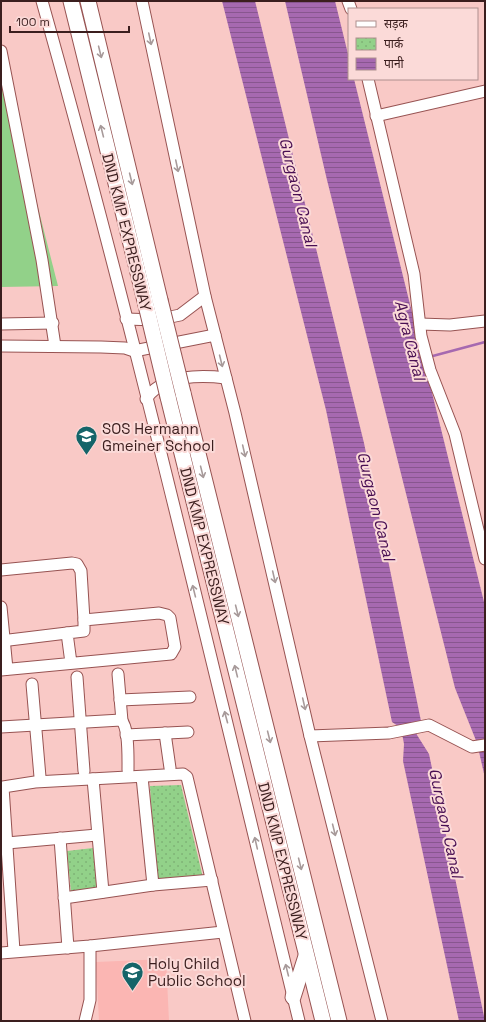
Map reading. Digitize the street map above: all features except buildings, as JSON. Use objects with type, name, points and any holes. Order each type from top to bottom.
[{"type":"highway","name":"DND KMP EXPRESSWAY","points":[[71,1],[323,1021]]},
{"type":"highway","name":"DND KMP EXPRESSWAY","points":[[88,1],[160,300],[339,1021]]},
{"type":"highway","points":[[293,997],[306,956]]},
{"type":"street","points":[[42,1],[75,119],[134,351],[235,753],[299,1021]]},
{"type":"street","points":[[142,1],[205,296],[226,378],[310,736],[382,1021]]},
{"type":"street","points":[[1,50],[53,323],[55,346]]},
{"type":"street","points":[[368,80],[414,274],[421,336],[430,370],[455,434],[485,559]]},
{"type":"street","points":[[376,116],[485,91]]},
{"type":"street","points":[[126,320],[156,320],[180,315],[205,296]]},
{"type":"street","points":[[420,324],[450,325],[485,321]]},
{"type":"street","points":[[1,324],[53,323]]},
{"type":"street","points":[[1,346],[125,348],[134,351],[215,335]]},
{"type":"street","points":[[146,399],[152,390],[172,381],[202,375],[226,378]]},
{"type":"street","points":[[1,570],[72,563],[77,564],[81,570],[84,620],[84,631],[3,641]]},
{"type":"street","points":[[1,607],[4,670],[169,654],[175,650],[170,618],[164,614],[84,620]]},
{"type":"street","points":[[67,633],[71,663]]},
{"type":"street","points":[[118,674],[122,721],[126,735],[128,770]]},
{"type":"street","points":[[77,677],[84,771]]},
{"type":"street","points":[[32,684],[40,777]]},
{"type":"street","points":[[120,700],[190,697]]},
{"type":"street","points":[[1,727],[122,721]]},
{"type":"street","points":[[310,736],[389,734],[429,725],[472,748],[485,745]]},
{"type":"street","points":[[126,735],[188,732]]},
{"type":"street","points":[[165,733],[170,768]]},
{"type":"street","points":[[14,951],[3,787],[35,782],[180,774],[187,778],[244,1021]]},
{"type":"street","points":[[142,776],[153,885]]},
{"type":"street","points":[[93,779],[103,892]]},
{"type":"street","points":[[7,843],[97,835]]},
{"type":"street","points":[[60,838],[68,948]]},
{"type":"street","points":[[64,898],[153,885],[212,880]]},
{"type":"street","points":[[1,953],[90,946],[223,932]]},
{"type":"street","points":[[85,1021],[90,1000],[90,946]]},
{"type":"shaded area","name":"Holy Child Public School","points":[[166,959],[169,1021],[99,1021],[96,962]]},
{"type":"green space","points":[[1,62],[58,286],[1,287]]},
{"type":"green space","points":[[181,785],[203,878],[156,882],[150,786]]},
{"type":"green space","points":[[93,848],[97,890],[71,892],[67,851]]},
{"type":"water","name":"Gurgaon Canal","points":[[222,1],[255,1],[364,443],[421,721],[414,722],[417,735],[429,754],[485,1021],[459,1021],[403,761],[404,744],[401,728],[392,722],[326,410]]},
{"type":"water","name":"Agra Canal","points":[[285,1],[335,1],[348,54],[348,80],[354,80],[485,606],[485,778],[477,743],[455,688],[327,180]]},
{"type":"waterway","name":"Agra Canal","points":[[429,357],[485,342]]},
{"type":"place","name":"SOS Hermann Gmeiner School","points":[[87,456]]},
{"type":"place","name":"Holy Child Public School","points":[[133,992]]}]
